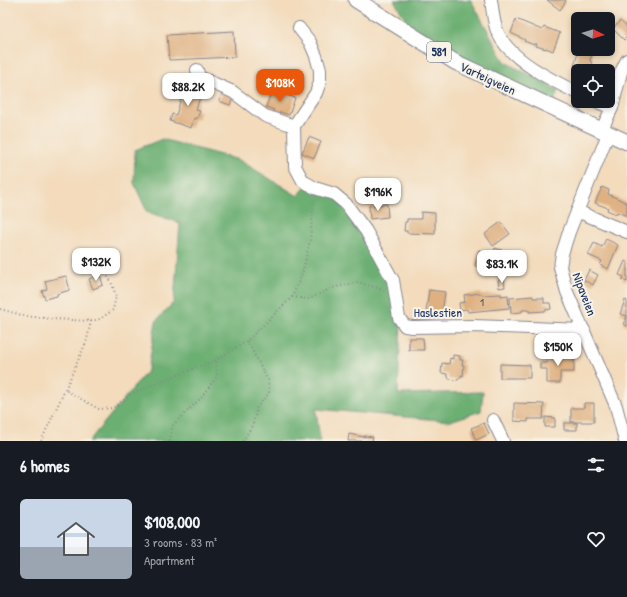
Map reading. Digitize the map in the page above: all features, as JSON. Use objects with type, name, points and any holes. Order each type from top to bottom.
[{"type":"main road","name":"Varteigveien","points":[[356,0],[455,62],[627,142]]},
{"type":"street","points":[[491,0],[494,23],[498,33],[508,47],[520,59],[547,77],[571,89]]},
{"type":"street","points":[[299,28],[310,42],[316,56],[320,70],[320,82],[316,93],[294,126],[295,166],[303,181],[315,188]]},
{"type":"street","name":"Nipaveien","points":[[615,96],[621,72],[627,60]]},
{"type":"street","points":[[197,70],[199,77],[233,92],[265,116],[294,126]]},
{"type":"street","name":"Nipaveien","points":[[612,108],[564,248],[560,267],[567,292],[602,369],[616,406],[625,441]]},
{"type":"street","name":"Haslestien","points":[[315,188],[334,194],[346,204],[366,231],[393,280],[399,318],[403,324],[409,327],[473,326],[584,330]]},
{"type":"street","points":[[577,211],[627,232]]},
{"type":"street","points":[[493,420],[503,441]]},
{"type":"path","points":[[65,390],[99,409],[113,408],[132,394],[216,360],[247,340],[292,297],[302,274],[310,240],[315,188]]},
{"type":"path","points":[[0,308],[25,316],[52,319],[91,321],[100,319],[113,310],[116,296],[111,281],[96,260]]},
{"type":"path","points":[[292,297],[309,300],[332,288],[358,282],[395,293]]},
{"type":"path","points":[[41,441],[87,340],[91,321]]},
{"type":"path","points":[[243,441],[253,424],[257,407],[269,393],[268,380],[247,340]]},
{"type":"path","points":[[170,441],[172,426],[201,398],[217,376],[216,360]]},
{"type":"green space","points":[[394,0],[471,0],[505,62],[558,90],[553,105],[464,62],[411,29]]},
{"type":"green space","points":[[162,139],[239,160],[298,196],[308,184],[334,194],[390,275],[401,322],[398,394],[483,392],[481,411],[450,421],[316,409],[320,441],[89,441],[148,370],[156,321],[174,302],[180,223],[147,212],[134,183],[135,150]]},
{"type":"building","points":[[547,0],[565,0],[566,1],[560,10]]},
{"type":"building","points":[[516,19],[542,30],[544,27],[560,33],[553,51],[536,46],[537,44],[534,45],[524,41],[525,40],[511,33]]},
{"type":"building","points":[[620,21],[627,27],[627,37],[624,40],[615,31],[615,27]]},
{"type":"building","points":[[234,31],[235,57],[169,60],[167,35]]},
{"type":"building","points":[[577,56],[591,56],[590,61],[592,62],[591,64],[575,64]]},
{"type":"building","points":[[187,85],[202,90],[196,110],[200,111],[197,119],[194,118],[191,128],[170,121],[172,114],[176,115],[182,95],[183,96]]},
{"type":"building","points":[[272,90],[295,98],[289,115],[280,112],[279,114],[273,112],[274,110],[266,107]]},
{"type":"building","points":[[223,92],[234,96],[230,105],[219,101]]},
{"type":"building","points":[[309,137],[321,142],[314,158],[302,153]]},
{"type":"building","points":[[602,187],[609,190],[608,194],[627,203],[627,216],[617,212],[616,214],[607,210],[608,208],[595,203]]},
{"type":"building","points":[[387,204],[388,217],[370,219],[369,206]]},
{"type":"building","points":[[421,212],[435,213],[435,234],[407,233],[407,231],[404,231],[405,222],[407,222],[407,219],[421,219]]},
{"type":"building","points":[[501,222],[510,234],[493,246],[485,234]]},
{"type":"building","points":[[606,239],[618,245],[608,269],[600,265],[602,261],[588,255],[594,243],[602,247]]},
{"type":"building","points":[[495,248],[504,251],[501,260],[492,257]]},
{"type":"building","points":[[479,250],[491,253],[486,269],[475,266]]},
{"type":"building","points":[[625,261],[627,262],[627,282],[622,280],[624,277],[619,275]]},
{"type":"building","points":[[589,270],[598,275],[593,285],[584,280]]},
{"type":"building","points":[[100,275],[103,285],[93,289],[89,279]]},
{"type":"building","points":[[66,276],[70,290],[57,294],[57,296],[45,299],[42,291],[47,289],[45,281]]},
{"type":"building","points":[[504,279],[505,287],[499,288],[498,280]]},
{"type":"building","points":[[429,290],[445,292],[442,314],[426,312]]},
{"type":"building","points":[[481,293],[482,295],[508,295],[509,308],[468,312],[467,309],[460,310],[459,303],[465,302],[464,295]]},
{"type":"building","points":[[533,296],[533,298],[544,298],[544,303],[550,303],[551,309],[529,312],[529,310],[522,310],[522,312],[511,313],[510,298]]},
{"type":"building","points":[[625,300],[627,301],[627,316],[620,314]]},
{"type":"building","points":[[627,316],[627,326],[623,324]]},
{"type":"building","points":[[409,338],[423,338],[424,350],[409,350]]},
{"type":"building","points":[[453,355],[460,356],[460,360],[463,360],[462,365],[464,365],[463,376],[461,375],[461,378],[458,380],[449,379],[447,374],[441,373],[442,363],[449,364],[450,358],[453,359]]},
{"type":"building","points":[[547,356],[574,356],[574,372],[560,372],[560,383],[547,383],[547,369],[540,369],[540,363],[547,363]]},
{"type":"building","points":[[500,364],[530,365],[530,378],[500,378]]},
{"type":"building","points":[[514,403],[544,404],[543,419],[528,419],[528,422],[514,421]]},
{"type":"building","points":[[584,403],[594,403],[594,422],[571,422],[571,408],[584,408]]},
{"type":"building","points":[[545,417],[555,418],[555,427],[545,427]]},
{"type":"building","points":[[484,423],[489,434],[476,440],[471,428]]},
{"type":"building","points":[[564,423],[577,423],[577,430],[564,430]]},
{"type":"building","points":[[349,434],[373,437],[372,441],[348,441]]}]
